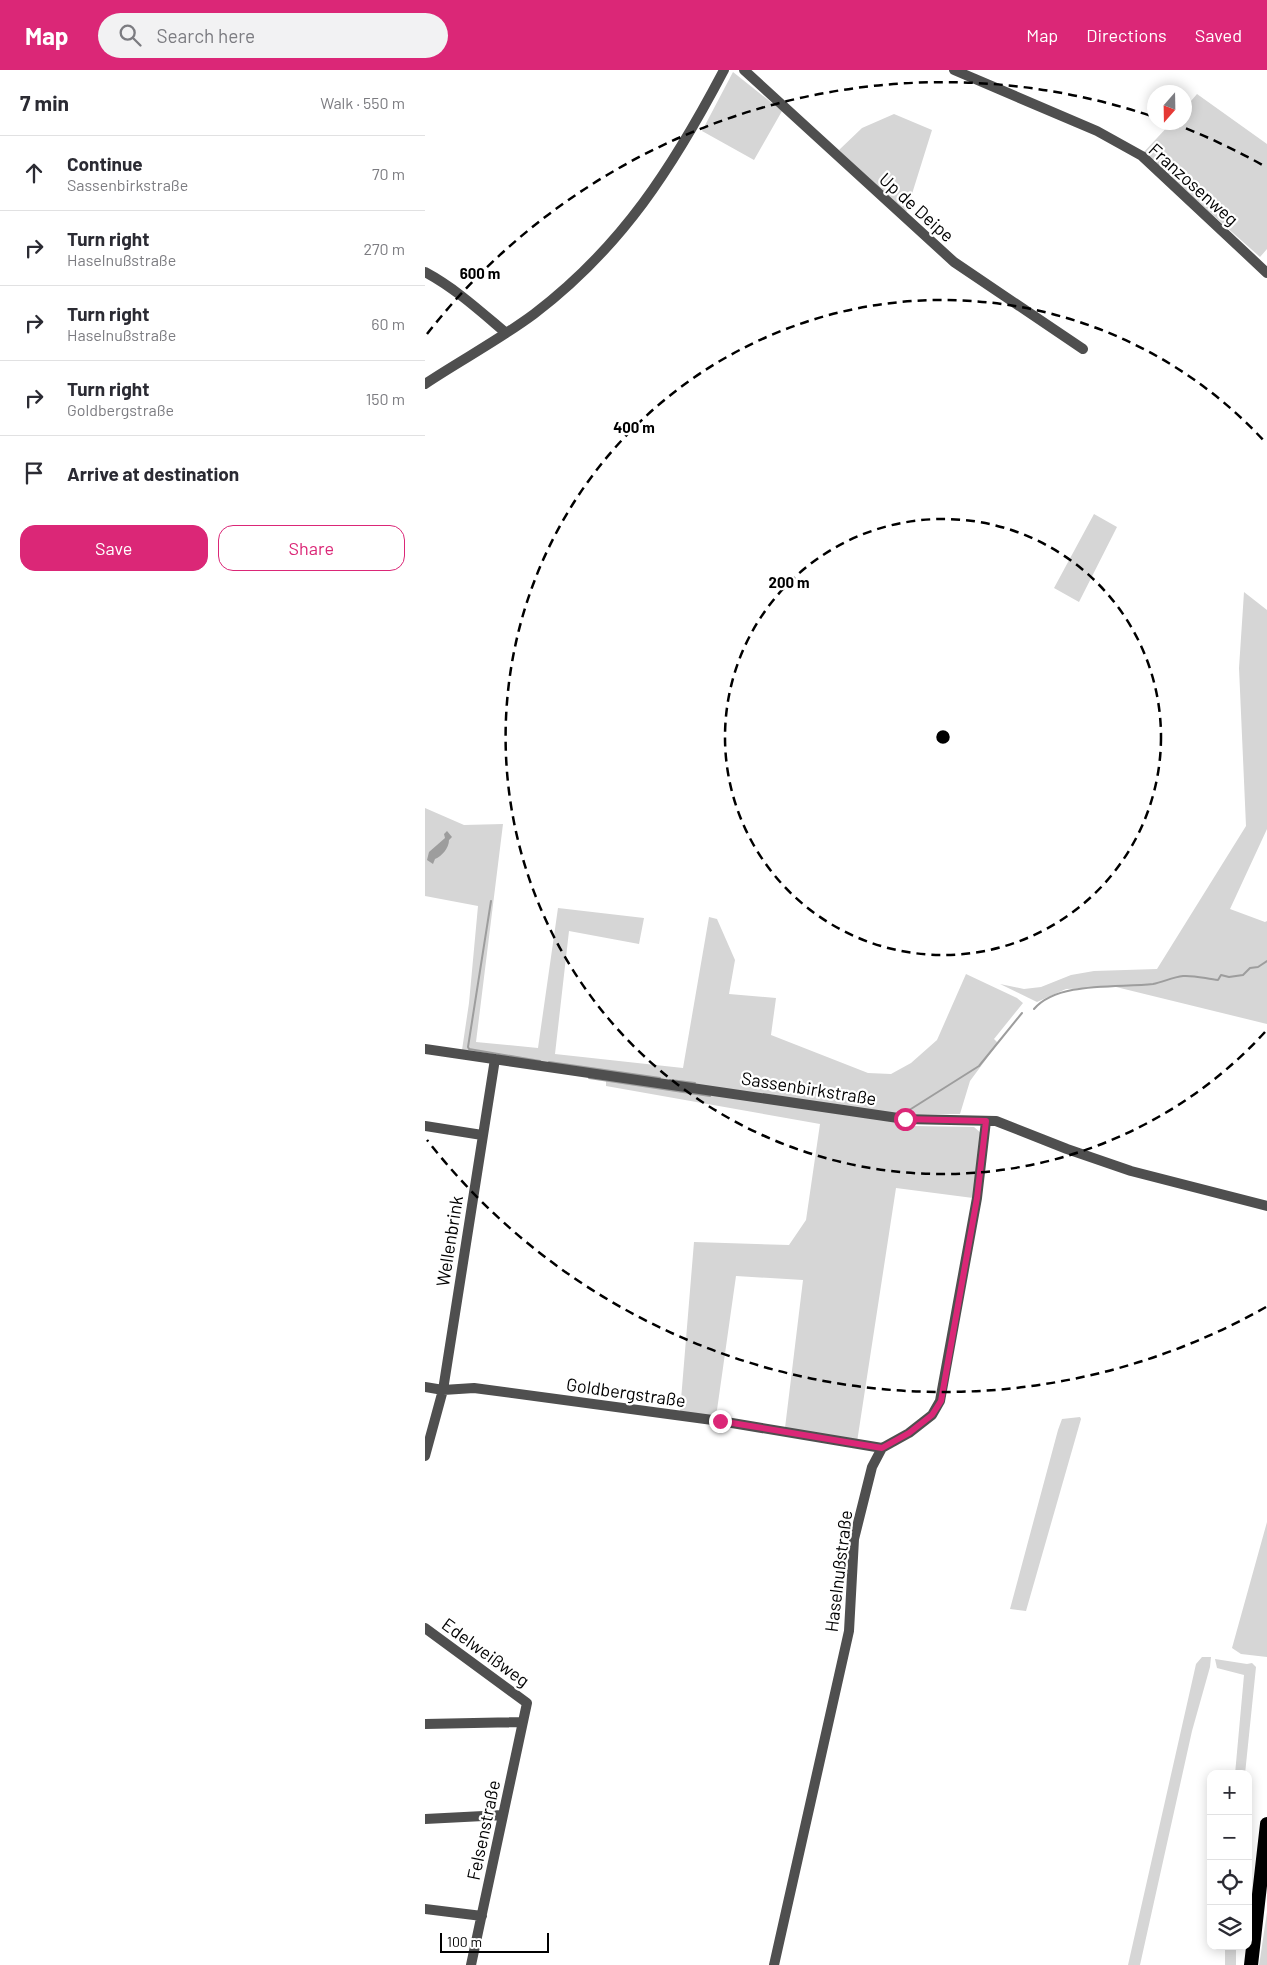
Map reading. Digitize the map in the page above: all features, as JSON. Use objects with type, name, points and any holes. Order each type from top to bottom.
[{"type":"highway","points":[[1251,1965],[1267,1824]]},
{"type":"street","points":[[425,384],[507,333],[559,294],[594,262],[625,228],[651,194],[675,158],[724,70]]},
{"type":"street","name":"Up de Deipe","points":[[744,70],[954,262],[1083,349]]},
{"type":"street","name":"Franzosenweg","points":[[954,70],[1097,131],[1142,156],[1267,273]]},
{"type":"street","points":[[425,272],[464,297],[507,333]]},
{"type":"street","name":"Sassenbirkstraße","points":[[425,1049],[905,1119],[996,1121],[1131,1171],[1267,1206]]},
{"type":"street","name":"Wellenbrink","points":[[425,1456],[443,1390],[495,1059]]},
{"type":"street","points":[[882,1448],[909,1433],[932,1415],[941,1401],[977,1198],[986,1121]]},
{"type":"street","points":[[425,1126],[482,1135]]},
{"type":"street","name":"Goldbergstraße","points":[[425,1387],[443,1390],[484,1389],[720,1421],[882,1448]]},
{"type":"street","name":"Haselnußstraße","points":[[774,1965],[849,1631],[854,1539],[872,1467],[882,1448]]},
{"type":"street","name":"Edelweißweg","points":[[425,1628],[527,1703]]},
{"type":"street","name":"Felsenstraße","points":[[471,1965],[527,1703]]},
{"type":"street","points":[[425,1724],[523,1722]]},
{"type":"street","points":[[425,1819],[503,1815]]},
{"type":"street","points":[[425,1909],[482,1916]]},
{"type":"shaded area","points":[[733,72],[782,111],[754,160],[702,131]]},
{"type":"shaded area","points":[[1197,94],[1267,144],[1267,249],[1260,257],[1143,153],[1164,130],[1192,130],[1192,100]]},
{"type":"shaded area","points":[[894,114],[932,130],[906,213],[839,150],[862,128]]},
{"type":"shaded area","points":[[1094,514],[1117,527],[1079,602],[1054,588]]},
{"type":"shaded area","points":[[1244,592],[1267,610],[1267,829],[1230,909],[1265,922],[1267,921],[1267,1024],[1116,987],[1066,989],[1037,1002],[1000,984],[1024,989],[1041,987],[1071,975],[1094,971],[1157,969],[1246,826],[1239,668]]},
{"type":"shaded area","points":[[425,808],[464,825],[503,824],[476,1042],[538,1048],[558,908],[644,918],[639,944],[569,931],[555,1054],[683,1068],[709,917],[717,919],[735,960],[729,994],[776,998],[771,1035],[868,1073],[891,1074],[911,1063],[937,1040],[966,974],[1017,998],[1023,1003],[994,1039],[998,1043],[970,1081],[960,1114],[915,1114],[914,1126],[974,1127],[981,1133],[973,1198],[896,1188],[857,1442],[785,1428],[803,1280],[736,1276],[716,1417],[680,1412],[694,1242],[789,1245],[806,1220],[820,1124],[606,1086],[606,1070],[494,1056],[462,1050],[469,1003],[478,906],[425,896]]},
{"type":"shaded area","points":[[447,831],[452,837],[445,851],[435,859],[433,864],[427,860],[429,852],[445,838],[444,834]]},
{"type":"shaded area","points":[[1080,1417],[1026,1611],[1010,1609],[1062,1419]]},
{"type":"shaded area","points":[[1267,1522],[1267,1657],[1241,1654],[1232,1648]]},
{"type":"shaded area","points":[[1202,1657],[1211,1657],[1210,1667],[1192,1731],[1140,1965],[1128,1965],[1196,1664]]},
{"type":"shaded area","points":[[1215,1659],[1247,1664],[1252,1663],[1256,1667],[1245,1770],[1235,1770],[1244,1675],[1217,1668]]},
{"type":"shaded area","points":[[1267,1912],[1267,1965],[1259,1965],[1260,1959]]},
{"type":"shaded area","points":[[1225,1950],[1236,1950],[1236,1965],[1225,1965]]},
{"type":"waterway","points":[[491,901],[468,1047],[469,1049],[540,1061]]},
{"type":"waterway","points":[[1034,1009],[1045,1000],[1073,990],[1089,987],[1153,984],[1183,976],[1218,980],[1221,975],[1229,977],[1243,975],[1250,968],[1258,967],[1267,961]]},
{"type":"waterway","points":[[903,1114],[979,1066],[1022,1013]]},
{"type":"waterway","points":[[549,1062],[660,1078]]},
{"type":"waterway","points":[[589,1078],[710,1096]]},
{"type":"waterway","points":[[670,1080],[695,1083]]},
{"type":"route","points":[[720,1421],[882,1448],[909,1433],[932,1415],[941,1401],[977,1198],[986,1121],[905,1119]]}]
